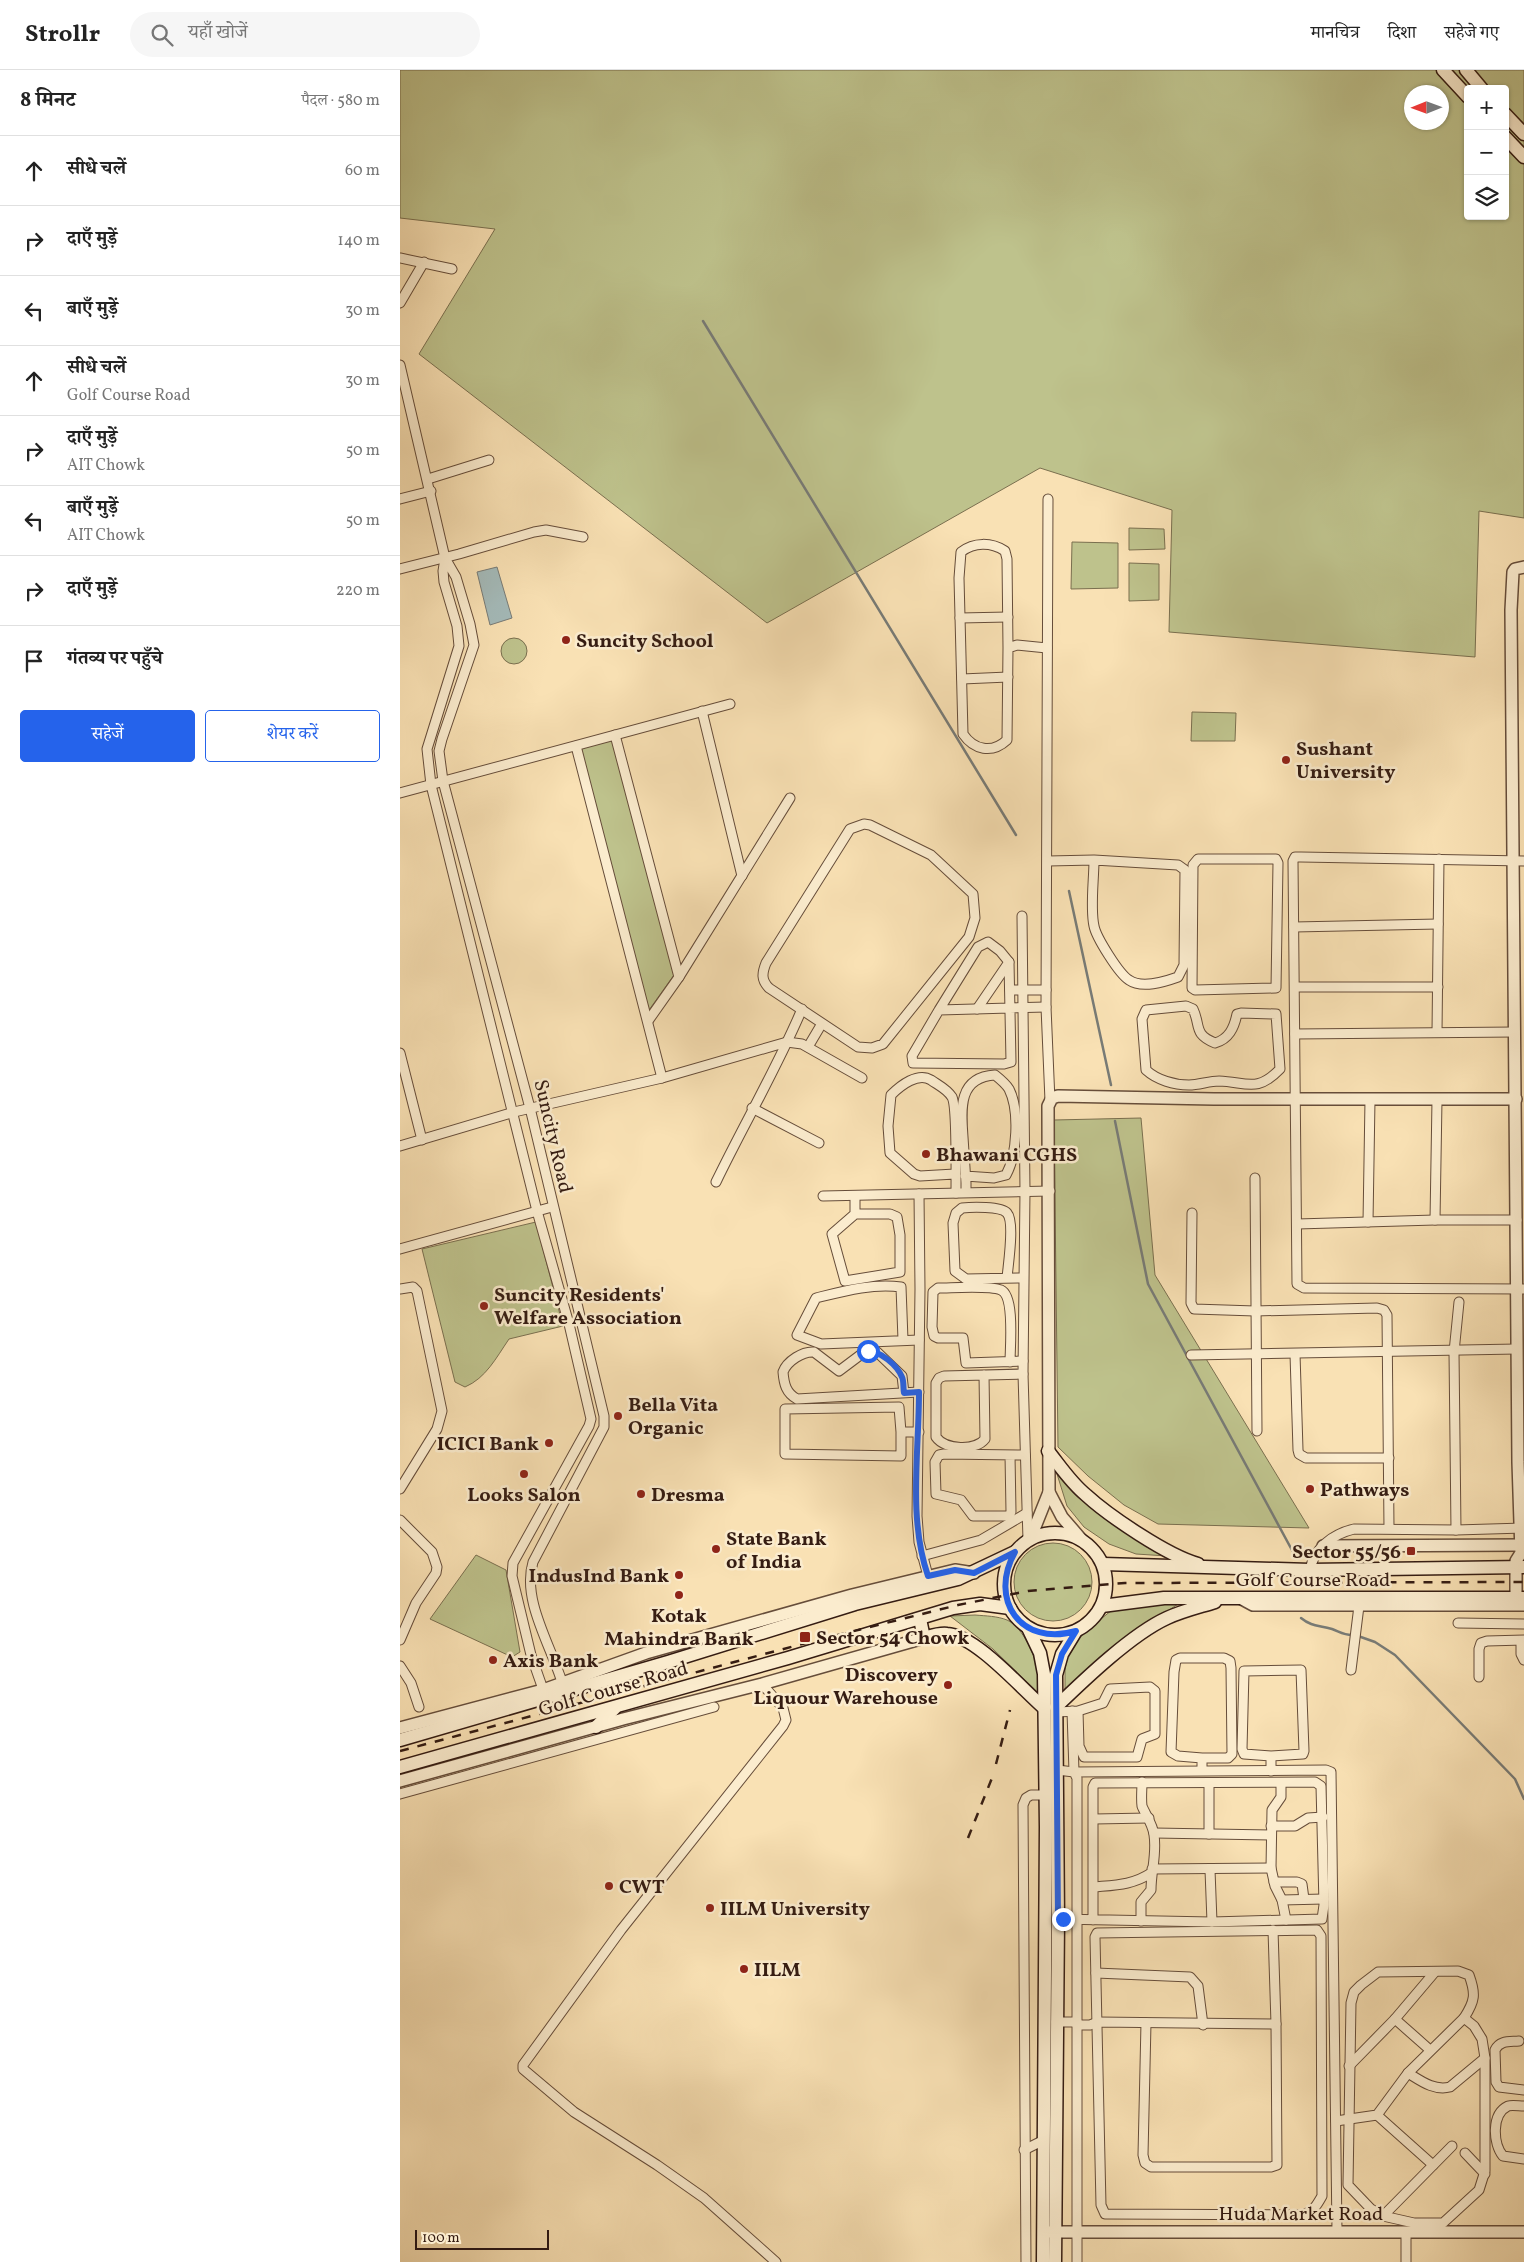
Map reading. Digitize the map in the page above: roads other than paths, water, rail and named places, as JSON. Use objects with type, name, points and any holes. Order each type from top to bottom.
[{"type":"main road","points":[[1443,70],[1464,93]]},
{"type":"main road","points":[[1466,70],[1479,85]]},
{"type":"main road","points":[[1509,118],[1524,134]]},
{"type":"main road","points":[[1509,141],[1524,157]]},
{"type":"main road","points":[[1048,1451],[1086,1496],[1142,1535],[1180,1557],[1208,1568]]},
{"type":"main road","points":[[1028,1628],[1052,1635],[1076,1631],[1091,1621],[1102,1606],[1106,1592],[1103,1564],[1094,1550],[1081,1539],[1058,1532],[1046,1533],[1029,1539],[1015,1552],[1008,1565],[1004,1579],[1005,1594],[1010,1608],[1028,1628],[1040,1653],[1052,1709],[1057,1770],[1058,1919],[1056,2022],[1049,2232],[1043,2262]]},
{"type":"main road","name":"Golf Course Road","points":[[400,1740],[564,1688],[855,1604],[936,1586],[974,1573],[1015,1552]]},
{"type":"main road","name":"Golf Course Road","points":[[1103,1564],[1310,1570],[1522,1556]]},
{"type":"main road","name":"Golf Course Road","points":[[1102,1606],[1164,1598],[1359,1601],[1521,1600]]},
{"type":"main road","points":[[1052,1709],[1138,1636],[1167,1618],[1226,1598]]},
{"type":"main road","name":"Golf Course Road","points":[[400,1767],[920,1620],[953,1608],[980,1604],[1010,1608]]},
{"type":"main road","points":[[920,1620],[924,1638],[947,1634],[962,1637],[1052,1709]]},
{"type":"main road","points":[[1055,2262],[1049,2232],[1044,2140],[1046,1795],[1056,1675],[1062,1654],[1076,1631]]},
{"type":"main road","points":[[596,1727],[616,1706]]},
{"type":"street","points":[[400,258],[452,268]]},
{"type":"street","points":[[400,303],[424,262]]},
{"type":"street","points":[[400,365],[445,558],[444,582],[457,626],[459,646],[427,749],[431,784],[514,1112],[537,1211],[569,1324],[591,1416],[589,1426],[512,1568],[531,1655],[545,1694],[400,1728]]},
{"type":"street","points":[[428,479],[488,460]]},
{"type":"street","points":[[400,499],[430,491]]},
{"type":"street","points":[[1029,1539],[1049,1492],[1050,1101],[1046,1007],[1048,500]]},
{"type":"street","points":[[400,569],[534,532],[546,530],[583,537]]},
{"type":"street","points":[[995,545],[1005,551],[1007,559],[1007,740],[999,747],[976,748],[969,743],[963,734],[960,618],[959,561],[961,552],[969,546],[995,545]]},
{"type":"street","name":"Suncity Road","points":[[445,558],[456,576],[474,645],[439,751],[444,781],[530,1108],[552,1207],[604,1416],[604,1427],[533,1562],[529,1576],[534,1606],[559,1669],[564,1688]]},
{"type":"street","points":[[1521,1600],[1521,1362],[1517,1349],[1520,1290],[1516,1220],[1520,1121],[1516,1099],[1515,1032],[1519,951],[1519,861],[1512,576],[1515,569],[1524,567]]},
{"type":"street","points":[[960,618],[1008,617]]},
{"type":"street","points":[[1008,648],[1017,645],[1047,648]]},
{"type":"street","points":[[962,679],[1008,677]]},
{"type":"street","points":[[400,793],[730,704]]},
{"type":"street","points":[[702,712],[742,876]]},
{"type":"street","points":[[616,735],[679,977]]},
{"type":"street","points":[[576,746],[662,1078]]},
{"type":"street","points":[[648,1021],[679,977],[790,798]]},
{"type":"street","points":[[858,825],[870,825],[931,854],[974,894],[975,918],[970,938],[883,1044],[872,1048],[858,1047],[821,1025],[802,1009],[769,988],[763,982],[762,973],[766,963],[850,829],[858,825]]},
{"type":"street","points":[[1519,861],[1439,858],[1295,857],[1293,861],[1296,1280],[1300,1287],[1520,1290]]},
{"type":"street","points":[[1437,1032],[1439,858]]},
{"type":"street","points":[[1198,859],[1276,859],[1277,917],[1276,988],[1196,990],[1192,988],[1194,864],[1198,859]]},
{"type":"street","points":[[1048,861],[1094,860],[1178,865],[1185,870],[1184,965],[1178,977],[1144,984],[1128,980],[1101,945],[1094,925],[1094,860]]},
{"type":"street","points":[[1022,916],[1025,1191],[1023,1374],[1029,1539]]},
{"type":"street","points":[[1277,917],[1294,925]]},
{"type":"street","points":[[1277,931],[1294,925],[1438,924]]},
{"type":"street","points":[[992,943],[1006,956],[1009,962],[1010,990],[1010,1063],[916,1065],[913,1063],[912,1056],[982,944],[992,943]]},
{"type":"street","points":[[977,1009],[1009,962]]},
{"type":"street","points":[[1295,987],[1438,987]]},
{"type":"street","points":[[1010,990],[1046,990]]},
{"type":"street","points":[[1186,1006],[1193,1009],[1196,1028],[1204,1038],[1215,1043],[1220,1042],[1231,1032],[1234,1028],[1237,1014],[1241,1012],[1276,1014],[1280,1069],[1272,1078],[1258,1084],[1246,1086],[1220,1081],[1208,1082],[1188,1085],[1155,1079],[1146,1070],[1142,1019],[1146,1010],[1186,1006]]},
{"type":"street","points":[[939,1010],[1046,1007]]},
{"type":"street","points":[[716,1182],[752,1108],[788,1042],[802,1009]]},
{"type":"street","points":[[808,1047],[821,1025]]},
{"type":"street","points":[[1295,1034],[1515,1032]]},
{"type":"street","points":[[400,1146],[514,1112],[662,1078],[788,1042],[808,1047],[862,1078]]},
{"type":"street","points":[[400,1053],[422,1140]]},
{"type":"street","points":[[966,1176],[994,1178],[1006,1175],[1011,1167],[1014,1153],[1014,1101],[1008,1088],[995,1075],[978,1078],[969,1087],[962,1101],[966,1192]]},
{"type":"street","points":[[955,1174],[920,1176],[914,1174],[890,1153],[888,1126],[892,1095],[915,1079],[926,1077],[947,1091],[953,1099],[956,1193]]},
{"type":"street","points":[[1215,1099],[1220,1081]]},
{"type":"street","points":[[1208,1082],[1215,1099]]},
{"type":"street","points":[[1050,1101],[1058,1096],[1215,1099],[1516,1099]]},
{"type":"street","points":[[1368,1222],[1370,1100]]},
{"type":"street","points":[[1435,1220],[1437,1100]]},
{"type":"street","points":[[752,1108],[819,1143]]},
{"type":"street","points":[[1255,1178],[1257,1431]]},
{"type":"street","points":[[823,1196],[1050,1191]]},
{"type":"street","points":[[919,1194],[917,1516],[922,1556],[928,1576]]},
{"type":"street","points":[[855,1214],[890,1214],[897,1217],[900,1235],[900,1272],[845,1281],[832,1234],[855,1214],[856,1196]]},
{"type":"street","points":[[400,1249],[552,1207]]},
{"type":"street","points":[[1007,1278],[1010,1228],[1009,1217],[1006,1211],[1000,1209],[962,1208],[956,1214],[953,1223],[956,1271],[961,1278],[966,1279],[1023,1278]]},
{"type":"street","points":[[1192,1213],[1191,1304],[1194,1310],[1255,1311],[1377,1308],[1384,1310],[1387,1315],[1388,1353],[1389,1528]]},
{"type":"street","points":[[1297,1224],[1516,1220]]},
{"type":"street","points":[[903,1340],[902,1287],[889,1285],[844,1290],[816,1298],[797,1335],[821,1344],[919,1340]]},
{"type":"street","points":[[400,1288],[413,1287],[417,1291],[442,1411],[437,1429],[400,1488]]},
{"type":"street","points":[[1010,1362],[1010,1303],[1005,1292],[985,1288],[938,1288],[933,1292],[932,1327],[934,1336],[938,1338],[963,1338],[966,1363],[1010,1362],[1023,1361]]},
{"type":"street","points":[[1456,1530],[1454,1352],[1459,1302]]},
{"type":"street","points":[[1191,1355],[1454,1352],[1517,1349]]},
{"type":"street","points":[[904,1393],[902,1376],[881,1354],[871,1351],[863,1353],[839,1371],[814,1352],[809,1352],[792,1361],[783,1372],[786,1389],[790,1396],[797,1399],[904,1393],[919,1392]]},
{"type":"street","points":[[1295,1354],[1299,1454],[1306,1458],[1389,1458]]},
{"type":"street","points":[[984,1375],[985,1439],[980,1445],[976,1446],[949,1446],[942,1443],[936,1437],[936,1383],[939,1378],[944,1376],[1023,1374]]},
{"type":"street","points":[[898,1407],[901,1432],[901,1456],[785,1454],[785,1409],[898,1407]]},
{"type":"street","points":[[901,1432],[919,1432]]},
{"type":"street","points":[[1010,1455],[1012,1512],[1010,1516],[974,1516],[961,1500],[942,1497],[936,1494],[935,1462],[939,1455],[1010,1455],[1025,1455]]},
{"type":"street","points":[[1049,1492],[1062,1517],[1081,1539]]},
{"type":"street","points":[[922,1556],[980,1540],[1027,1513]]},
{"type":"street","points":[[400,1520],[432,1552],[437,1567],[436,1573],[416,1603],[400,1640]]},
{"type":"street","points":[[1310,1570],[1314,1556],[1323,1546],[1334,1537],[1354,1529],[1456,1530],[1522,1528]]},
{"type":"street","points":[[1323,1546],[1522,1556]]},
{"type":"street","points":[[564,1688],[646,1653],[852,1595],[955,1570],[974,1573]]},
{"type":"street","points":[[1350,1670],[1359,1601]]},
{"type":"street","points":[[1458,1623],[1524,1624]]},
{"type":"street","points":[[400,1781],[762,1684],[924,1638]]},
{"type":"street","points":[[1479,1677],[1479,1649],[1481,1643],[1522,1640],[1521,1654],[1524,1660]]},
{"type":"street","points":[[1180,1658],[1224,1658],[1230,1661],[1231,1668],[1232,1754],[1228,1758],[1202,1758],[1178,1756],[1171,1752],[1176,1660],[1180,1658]]},
{"type":"street","points":[[400,1666],[411,1683],[419,1707]]},
{"type":"street","points":[[1301,1670],[1304,1751],[1302,1754],[1271,1756],[1244,1754],[1242,1749],[1244,1671],[1301,1670]]},
{"type":"street","points":[[762,1684],[783,1708],[786,1716],[783,1726],[621,1930],[523,2065],[523,2069],[574,2112],[658,2165],[704,2198],[776,2262]]},
{"type":"street","points":[[1052,1709],[1075,1711],[1103,1703],[1110,1689],[1150,1688],[1155,1691],[1155,1734],[1142,1739],[1137,1757],[1084,1757],[1079,1746],[1075,1711]]},
{"type":"street","points":[[400,1794],[714,1707]]},
{"type":"street","points":[[1075,1711],[1074,1772],[1077,1778],[1077,2262]]},
{"type":"street","points":[[1271,1756],[1271,1771]]},
{"type":"street","points":[[1202,1758],[1202,1770]]},
{"type":"street","points":[[1057,1770],[1074,1772],[1326,1770],[1332,1774],[1337,2231]]},
{"type":"street","points":[[1141,1921],[1141,1902],[1151,1890],[1154,1862],[1154,1833],[1149,1818],[1142,1806],[1142,1782]]},
{"type":"street","points":[[1058,1919],[1077,1919],[1093,1920],[1141,1921],[1212,1922],[1322,1919],[1324,1914],[1322,1789],[1319,1784],[1095,1783],[1093,1787],[1093,1920]]},
{"type":"street","points":[[1281,1783],[1281,1798],[1273,1808],[1271,1868],[1274,1882],[1282,1900],[1286,1920]]},
{"type":"street","points":[[1209,1784],[1209,1834]]},
{"type":"street","points":[[1026,2262],[1023,1805],[1026,1798],[1031,1795],[1046,1795]]},
{"type":"street","points":[[1154,1833],[1209,1834],[1271,1830],[1295,1826],[1308,1818],[1323,1817]]},
{"type":"street","points":[[1094,1819],[1149,1818]]},
{"type":"street","points":[[1094,1886],[1128,1884],[1140,1880],[1152,1871],[1271,1868]]},
{"type":"street","points":[[1210,1870],[1212,1922]]},
{"type":"street","points":[[1274,1882],[1297,1882],[1302,1884],[1304,1899]]},
{"type":"street","points":[[1282,1900],[1324,1899]]},
{"type":"street","points":[[1146,2023],[1143,2155],[1145,2163],[1151,2167],[1271,2167],[1277,2165],[1273,1930]]},
{"type":"street","points":[[1317,1930],[1321,1936],[1322,2196],[1314,2208],[1307,2214],[1109,2215],[1102,2212],[1096,1973],[1095,1937],[1098,1932],[1317,1930]]},
{"type":"street","points":[[1336,2118],[1350,2118],[1377,2115],[1408,2073],[1464,2018],[1471,2007],[1475,1991],[1469,1975],[1458,1971],[1434,1973],[1378,1972],[1360,1984],[1354,1992],[1351,2003],[1349,2066],[1350,2118],[1348,2185],[1371,2209],[1383,2216],[1414,2223],[1443,2223],[1479,2190],[1485,2174],[1485,2058],[1482,2039],[1474,2026],[1464,2018]]},
{"type":"street","points":[[1096,1973],[1190,1977],[1198,1986],[1202,2025]]},
{"type":"street","points":[[1349,2066],[1395,2019],[1434,1973]]},
{"type":"street","points":[[1395,2019],[1430,2050]]},
{"type":"street","points":[[1056,2022],[1077,2022],[1090,2025],[1098,2022],[1202,2025],[1276,2024]]},
{"type":"street","points":[[1519,2042],[1504,2042],[1497,2046],[1495,2050],[1496,2082],[1499,2087],[1524,2090]]},
{"type":"street","points":[[1408,2073],[1429,2086],[1445,2088],[1485,2058]]},
{"type":"street","points":[[1524,2106],[1510,2106],[1503,2110],[1496,2123],[1496,2145],[1503,2156],[1524,2159]]},
{"type":"street","points":[[1377,2115],[1433,2165]]},
{"type":"street","points":[[1024,2150],[1044,2140]]},
{"type":"street","points":[[1383,2216],[1452,2146]]},
{"type":"street","points":[[1465,2153],[1485,2174]]},
{"type":"street","name":"Huda Market Road","points":[[1049,2232],[1524,2232]]},
{"type":"street","points":[[1406,2232],[1406,2262]]},
{"type":"waterway","points":[[703,321],[1016,835]]},
{"type":"waterway","points":[[1069,891],[1111,1085]]},
{"type":"waterway","points":[[1115,1121],[1148,1284],[1293,1552]]},
{"type":"waterway","points":[[1301,1618],[1312,1624],[1352,1635]]},
{"type":"waterway","points":[[1358,1636],[1375,1642],[1395,1655],[1515,1779],[1524,1799]]},
{"type":"railway","points":[[400,1751],[806,1643],[958,1605],[1028,1591],[1125,1583],[1524,1582]]},
{"type":"railway","points":[[996,1764],[1010,1710]]},
{"type":"railway","points":[[968,1838],[992,1778]]},
{"type":"place","name":"Suncity School","points":[[566,640]]},
{"type":"place","name":"Sushant University","points":[[1286,760]]},
{"type":"place","name":"Bhawani CGHS","points":[[926,1154]]},
{"type":"place","name":"Suncity Residents' Welfare Association","points":[[484,1306]]},
{"type":"place","name":"Bella Vita Organic","points":[[618,1416]]},
{"type":"place","name":"ICICI Bank","points":[[549,1443]]},
{"type":"place","name":"Looks Salon","points":[[524,1474]]},
{"type":"place","name":"Pathways","points":[[1310,1489]]},
{"type":"place","name":"Dresma","points":[[641,1494]]},
{"type":"place","name":"State Bank of India","points":[[716,1549]]},
{"type":"place","name":"Sector 55/56","points":[[1411,1551]]},
{"type":"place","name":"IndusInd Bank","points":[[679,1575]]},
{"type":"place","name":"Kotak Mahindra Bank","points":[[679,1595]]},
{"type":"place","name":"Sector 54 Chowk","points":[[805,1637]]},
{"type":"place","name":"Axis Bank","points":[[493,1660]]},
{"type":"place","name":"Discovery Liquour Warehouse","points":[[948,1685]]},
{"type":"place","name":"CWT","points":[[609,1886]]},
{"type":"place","name":"IILM University","points":[[710,1908]]},
{"type":"place","name":"IILM","points":[[744,1969]]}]
